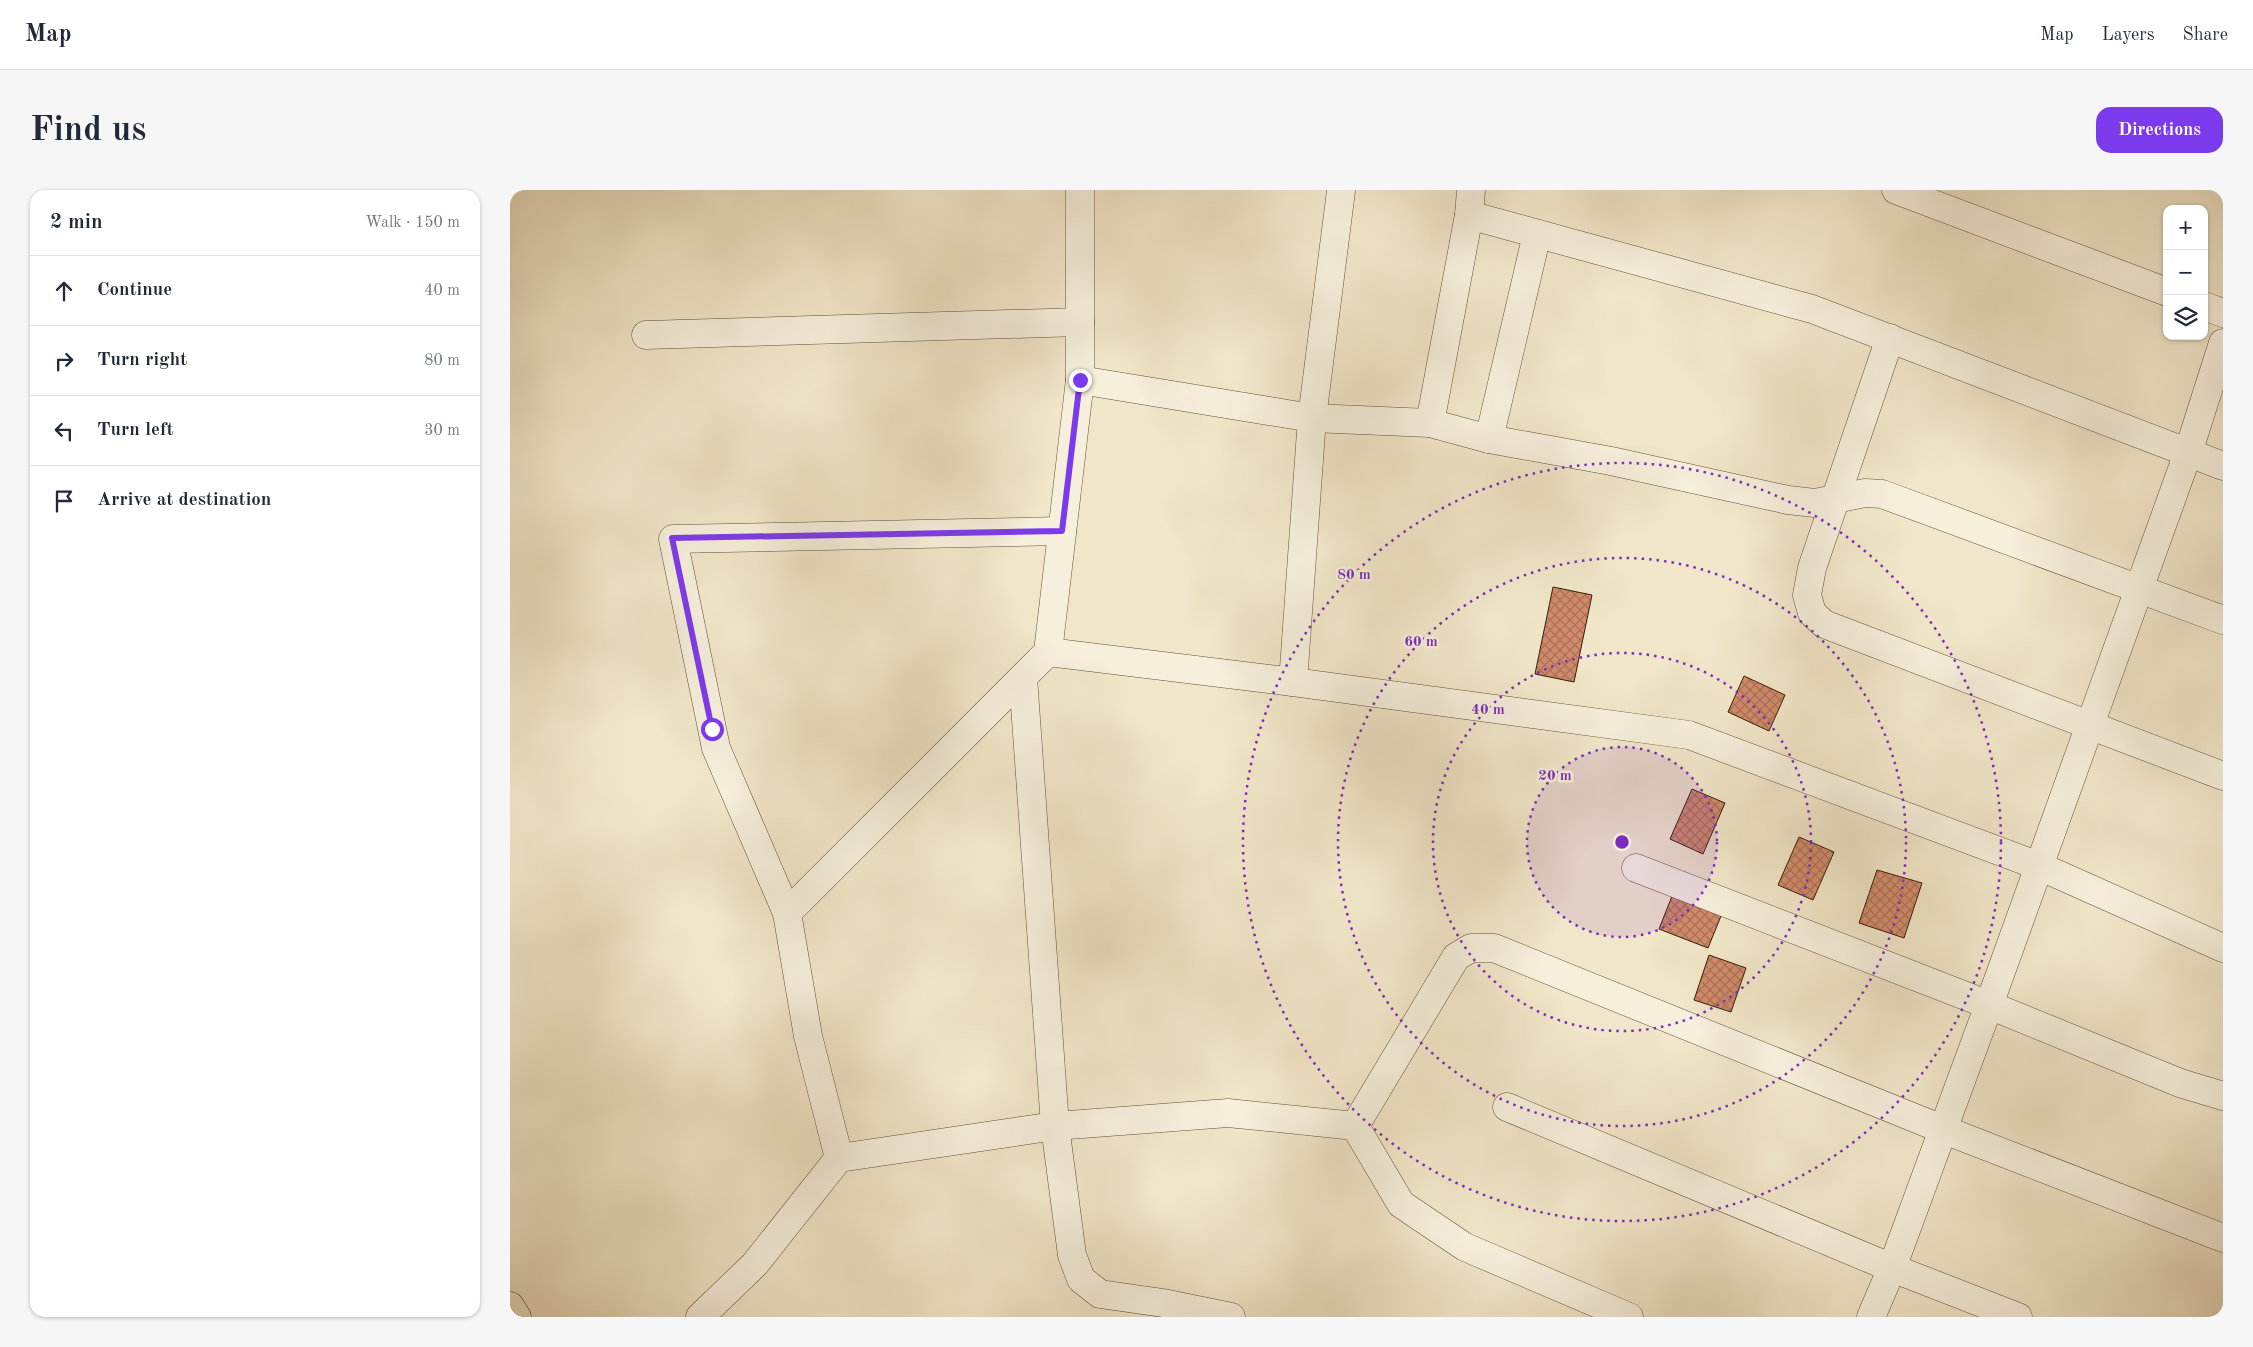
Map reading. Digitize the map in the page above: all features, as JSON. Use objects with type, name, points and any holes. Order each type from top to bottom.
[{"type":"main road","points":[[510,1306],[517,1317]]},
{"type":"street","points":[[787,913],[1048,652],[1080,380],[1080,190]]},
{"type":"street","points":[[1292,682],[1312,418],[1341,190]]},
{"type":"street","points":[[1897,190],[2163,290]]},
{"type":"street","points":[[1430,423],[1470,202],[1537,234],[1812,310],[1890,338],[2223,466]]},
{"type":"street","points":[[1490,440],[1537,234]]},
{"type":"street","points":[[2208,307],[2223,313]]},
{"type":"street","points":[[646,335],[1080,322]]},
{"type":"street","points":[[1890,338],[1812,568],[1807,595],[1812,613],[1824,624],[2223,776]]},
{"type":"street","points":[[1871,1317],[1892,1268],[1989,1005],[2188,453],[2223,344]]},
{"type":"street","points":[[1080,380],[1312,418],[1430,423],[1490,440],[1611,461],[1788,500],[1814,503],[1865,494],[1882,494],[2223,620]]},
{"type":"street","points":[[839,1158],[808,1036],[787,913],[716,748],[672,538],[1062,531]]},
{"type":"street","points":[[1048,652],[1292,682],[1689,735],[2039,866],[2223,948]]},
{"type":"street","points":[[1023,677],[1055,1126],[1072,1255],[1082,1279],[1100,1294],[1163,1303],[1231,1317]]},
{"type":"street","points":[[1636,868],[1989,1005],[2180,1083],[2223,1096]]},
{"type":"street","points":[[1355,1126],[1456,957],[1471,948],[1494,948],[1942,1129],[2223,1238]]},
{"type":"street","points":[[1506,1107],[1892,1268],[2018,1317]]},
{"type":"street","points":[[700,1317],[755,1264],[839,1158],[1055,1126],[1228,1113],[1355,1126]]},
{"type":"street","points":[[1355,1126],[1400,1204],[1465,1247],[1629,1317]]},
{"type":"building","points":[[1553,587],[1592,595],[1574,682],[1535,674]]},
{"type":"building","points":[[1744,676],[1785,695],[1769,731],[1728,712]]},
{"type":"building","points":[[1692,789],[1725,803],[1703,854],[1670,839]]},
{"type":"building","points":[[1799,837],[1834,852],[1813,900],[1778,885]]},
{"type":"building","points":[[1877,870],[1922,883],[1904,938],[1859,923]]},
{"type":"building","points":[[1674,891],[1723,911],[1708,948],[1659,929]]},
{"type":"building","points":[[1709,955],[1746,968],[1731,1012],[1694,1000]]},
{"type":"route","points":[[712,729],[672,538],[1062,531],[1080,380]]}]
